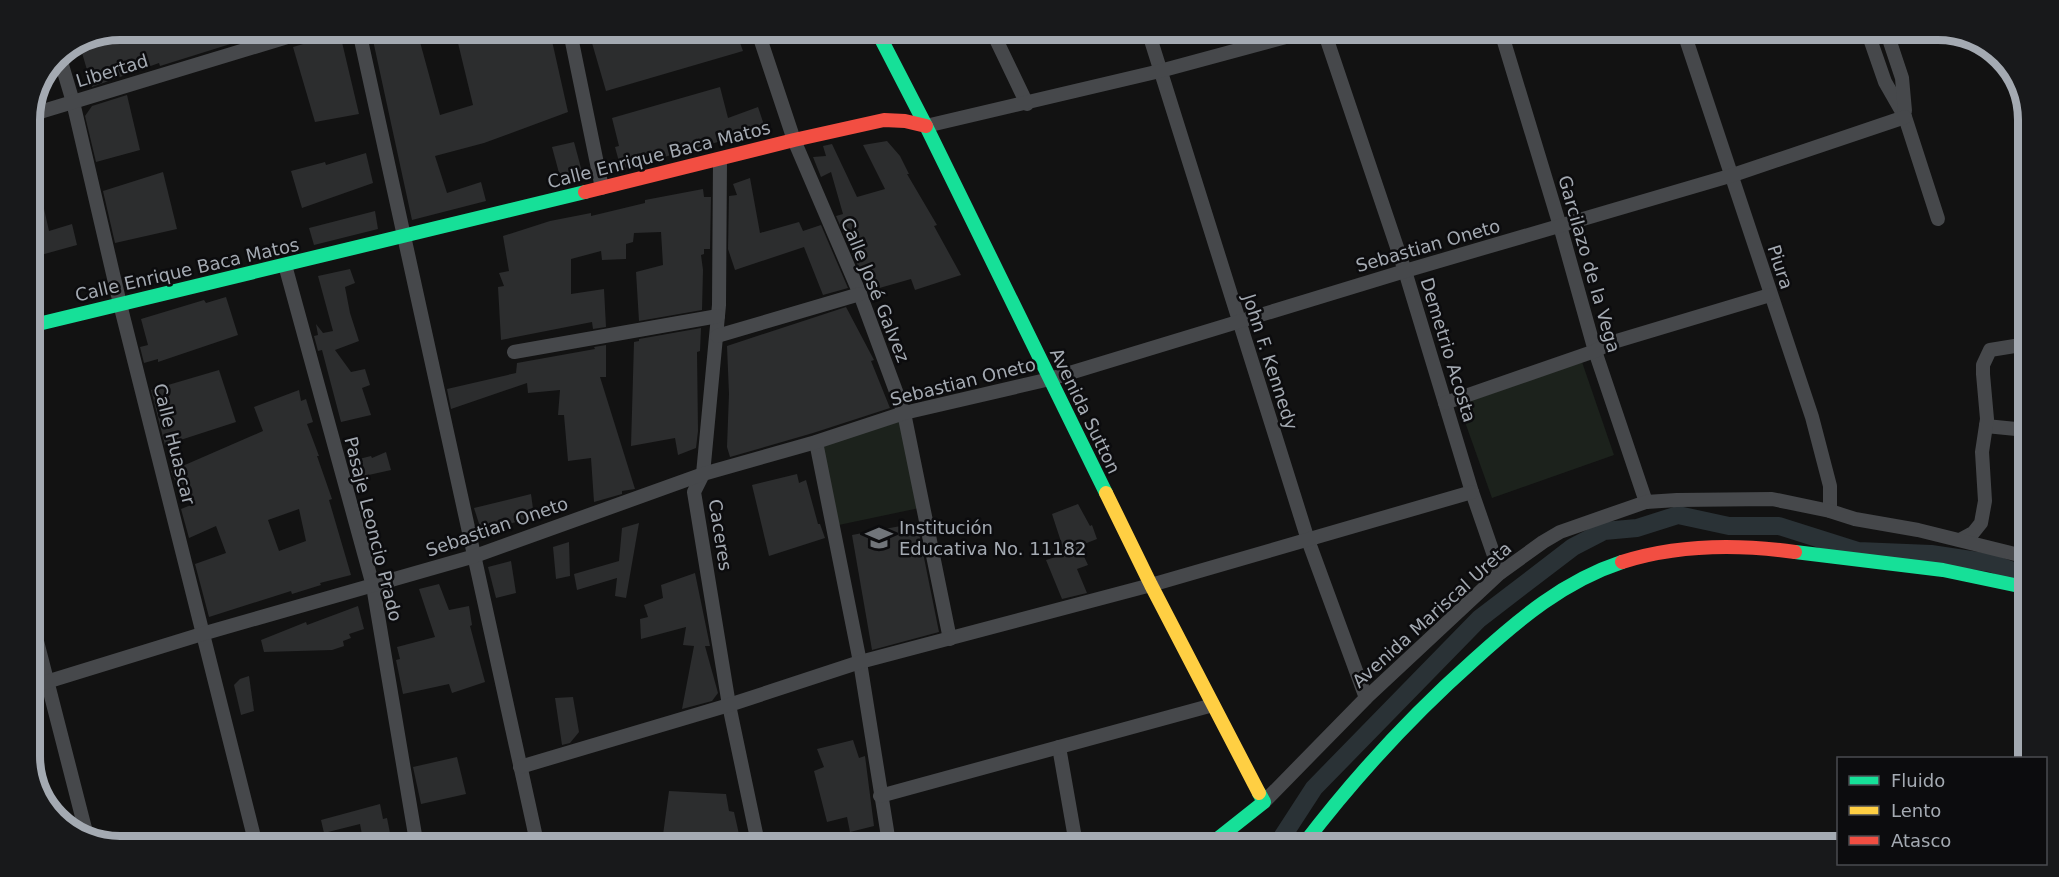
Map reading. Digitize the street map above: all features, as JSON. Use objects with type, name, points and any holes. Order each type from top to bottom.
[{"type":"street","name":"Libertad","points":[[41,112],[277,40]]},
{"type":"street","points":[[361,40],[536,836]]},
{"type":"street","points":[[572,40],[602,188]]},
{"type":"street","name":"Calle José Galvez","points":[[761,40],[794,140],[860,294],[904,413],[950,639]]},
{"type":"street","name":"Avenida Sutton","points":[[882,40],[926,126],[1150,585],[1264,802]]},
{"type":"street","points":[[996,40],[1027,104]]},
{"type":"street","name":"John F. Kennedy","points":[[1151,40],[1308,540],[1366,698]]},
{"type":"street","name":"Calle Enrique Baca Matos","points":[[41,323],[404,237],[794,140],[884,120],[905,121],[926,126],[1027,104],[1275,40]]},
{"type":"street","name":"Demetrio Acosta","points":[[1327,40],[1405,271],[1472,492],[1500,573]]},
{"type":"street","name":"Garcilazo de la Vega","points":[[1504,40],[1595,351],[1646,502]]},
{"type":"street","name":"Piura","points":[[1686,40],[1812,417],[1830,486],[1830,511]]},
{"type":"street","points":[[1870,40],[1885,82],[1905,117],[1938,219]]},
{"type":"street","points":[[1889,40],[1902,78],[1905,117]]},
{"type":"street","name":"Calle Huascar","points":[[62,67],[73,102],[120,304],[254,836]]},
{"type":"street","name":"Sebastian Oneto","points":[[41,683],[202,634],[475,556],[703,474],[816,442],[904,413],[1050,379],[1405,271],[1733,175],[1905,117]]},
{"type":"street","name":"Caceres","points":[[720,160],[717,336],[703,474],[694,492],[729,705],[757,836]]},
{"type":"street","name":"Pasaje Leoncio Prado","points":[[285,265],[372,586],[415,836]]},
{"type":"street","points":[[717,336],[860,294]]},
{"type":"street","points":[[1445,403],[1595,351],[1610,343],[1770,295]]},
{"type":"street","points":[[514,352],[718,316]]},
{"type":"street","points":[[1960,540],[1973,533],[1981,523],[1985,501],[1982,452],[1986,426],[1983,365],[1990,350],[2018,345]]},
{"type":"street","points":[[1986,426],[2018,429]]},
{"type":"street","points":[[816,442],[860,662],[888,836]]},
{"type":"street","points":[[520,767],[729,705],[860,662],[1150,585],[1472,492]]},
{"type":"street","name":"Avenida Mariscal Ureta","points":[[1221,836],[1264,802],[1366,698],[1500,573],[1560,532],[1646,502],[1772,499],[2018,553]]},
{"type":"street","points":[[1310,836],[1348,787],[1381,751],[1451,680],[1521,616],[1568,585],[1621,562],[1648,554],[1694,547],[1758,547],[1943,570],[2018,587]]},
{"type":"street","points":[[41,655],[85,828]]},
{"type":"street","points":[[880,796],[1213,705]]},
{"type":"street","points":[[1059,747],[1075,836]]},
{"type":"shaded area","points":[[1582,362],[1614,455],[1492,498],[1459,405]]},
{"type":"shaded area","points":[[904,413],[924,507],[834,526],[816,442]]},
{"type":"building","points":[[243,40],[160,66],[159,63],[92,87],[81,50],[105,42]]},
{"type":"building","points":[[317,40],[341,40],[359,114],[315,122],[293,47]]},
{"type":"building","points":[[373,40],[419,40],[440,115],[473,105],[458,43],[467,40],[552,40],[568,112],[484,143],[435,156],[447,193],[481,182],[486,201],[412,220]]},
{"type":"building","points":[[601,40],[739,40],[743,51],[606,91],[592,43]]},
{"type":"building","points":[[720,87],[728,118],[758,107],[764,125],[724,138],[725,140],[621,169],[615,147],[619,146],[612,118]]},
{"type":"building","points":[[127,95],[140,150],[96,162],[85,116],[92,106]]},
{"type":"building","points":[[887,141],[900,156],[909,174],[907,174],[937,225],[934,226],[961,275],[915,290],[911,279],[869,291],[836,216],[843,214],[831,172],[821,177],[813,157],[826,156],[823,146],[832,144],[857,197],[885,189],[863,145]]},
{"type":"building","points":[[574,142],[584,179],[562,184],[552,147]]},
{"type":"building","points":[[366,153],[373,183],[302,208],[291,171],[325,162],[326,165]]},
{"type":"building","points":[[163,172],[177,229],[115,243],[103,191]]},
{"type":"building","points":[[750,178],[760,233],[799,222],[803,231],[821,225],[848,288],[823,295],[804,247],[735,270],[728,249],[729,196],[737,195],[733,184]]},
{"type":"building","points":[[703,189],[704,197],[711,197],[710,249],[704,249],[704,254],[701,255],[702,310],[639,321],[636,272],[663,265],[661,232],[634,233],[633,242],[626,244],[626,259],[602,260],[601,251],[571,259],[571,294],[604,289],[606,327],[593,329],[592,322],[501,340],[498,287],[504,286],[499,273],[509,271],[503,236],[550,221],[591,213],[591,216],[645,203],[645,200]]},
{"type":"building","points":[[41,195],[49,231],[72,224],[77,245],[41,255]]},
{"type":"building","points":[[375,211],[378,229],[314,245],[309,228]]},
{"type":"building","points":[[350,269],[355,283],[345,287],[359,341],[335,350],[351,372],[365,369],[370,385],[362,388],[371,415],[341,422],[322,350],[318,351],[314,336],[318,335],[316,324],[323,333],[333,331],[318,276]]},
{"type":"building","points":[[226,297],[238,335],[158,362],[158,359],[144,363],[140,347],[148,345],[141,319],[204,300],[206,303]]},
{"type":"building","points":[[846,307],[874,360],[871,361],[890,408],[730,457],[727,447],[729,394],[727,346]]},
{"type":"building","points":[[701,328],[700,351],[697,352],[698,431],[696,448],[678,455],[675,438],[631,446],[634,342],[639,339]]},
{"type":"building","points":[[606,345],[606,377],[600,377],[635,489],[622,491],[622,494],[594,502],[591,458],[568,461],[564,415],[558,415],[560,390],[528,393],[527,383],[451,409],[447,389],[516,373],[517,363]]},
{"type":"building","points":[[219,370],[236,422],[165,445],[151,390]]},
{"type":"building","points":[[299,390],[301,401],[306,399],[313,422],[307,424],[332,499],[329,500],[351,575],[209,617],[195,564],[226,553],[216,526],[189,538],[181,509],[191,505],[171,471],[263,431],[254,407]],"holes":[[[299,509],[306,541],[279,551],[268,520]]]},
{"type":"building","points":[[386,452],[391,470],[355,478],[351,461],[371,456],[372,458]]},
{"type":"building","points":[[797,474],[799,483],[806,480],[818,524],[825,538],[769,556],[752,485]]},
{"type":"building","points":[[531,494],[534,516],[482,533],[474,508]]},
{"type":"building","points":[[1078,504],[1090,526],[1092,525],[1097,539],[1079,546],[1088,565],[1077,569],[1087,593],[1062,599],[1046,560],[1065,554],[1052,514]]},
{"type":"building","points":[[639,523],[626,598],[615,596],[617,578],[577,590],[574,574],[619,561],[622,528]]},
{"type":"building","points":[[917,523],[939,632],[872,650],[852,535]]},
{"type":"building","points":[[569,542],[570,576],[556,579],[553,547]]},
{"type":"building","points":[[511,561],[516,593],[496,598],[488,567]]},
{"type":"building","points":[[695,573],[710,646],[705,646],[718,693],[712,701],[682,709],[694,646],[683,645],[686,627],[641,639],[640,619],[648,617],[644,605],[663,598],[661,585]]},
{"type":"building","points":[[439,584],[449,610],[469,606],[472,625],[470,626],[485,682],[452,693],[449,684],[403,694],[396,660],[400,659],[397,647],[435,637],[419,589]]},
{"type":"building","points":[[358,606],[364,629],[349,634],[351,638],[343,641],[344,646],[332,650],[264,652],[261,640],[306,622],[307,625]]},
{"type":"building","points":[[249,676],[254,711],[241,715],[234,685],[240,679]]},
{"type":"building","points":[[573,697],[579,732],[570,743],[562,745],[555,698]]},
{"type":"building","points":[[853,740],[859,758],[865,756],[874,826],[850,832],[847,817],[827,822],[814,771],[824,767],[817,749]]},
{"type":"building","points":[[457,757],[466,794],[421,804],[413,767]]},
{"type":"building","points":[[669,791],[726,794],[729,811],[734,812],[739,836],[663,836]]},
{"type":"building","points":[[380,804],[383,819],[387,818],[390,833],[362,836],[360,824],[324,833],[321,820]]},
{"type":"waterway","points":[[1283,836],[1314,788],[1479,619],[1573,547],[1604,531],[1637,528],[1678,515],[1729,526],[1779,526],[1858,551],[1931,554],[1991,563],[2018,573]]},
{"type":"traffic: fast","points":[[882,40],[1106,493]]},
{"type":"traffic: fast","points":[[41,323],[585,192]]},
{"type":"traffic: fast","points":[[1795,552],[1943,570],[2018,586]]},
{"type":"traffic: fast","points":[[1310,836],[1384,748],[1428,703],[1491,645],[1543,603],[1581,580],[1622,562]]},
{"type":"traffic: fast","points":[[1221,836],[1264,802],[1259,793]]},
{"type":"traffic: slow","points":[[1106,493],[1259,793]]},
{"type":"traffic: jam","points":[[585,192],[884,120],[905,121],[926,126]]},
{"type":"traffic: jam","points":[[1622,562],[1665,552],[1708,547],[1795,552]]},
{"type":"place","name":"Institución Educativa No. 11182","points":[[879,538]]}]
